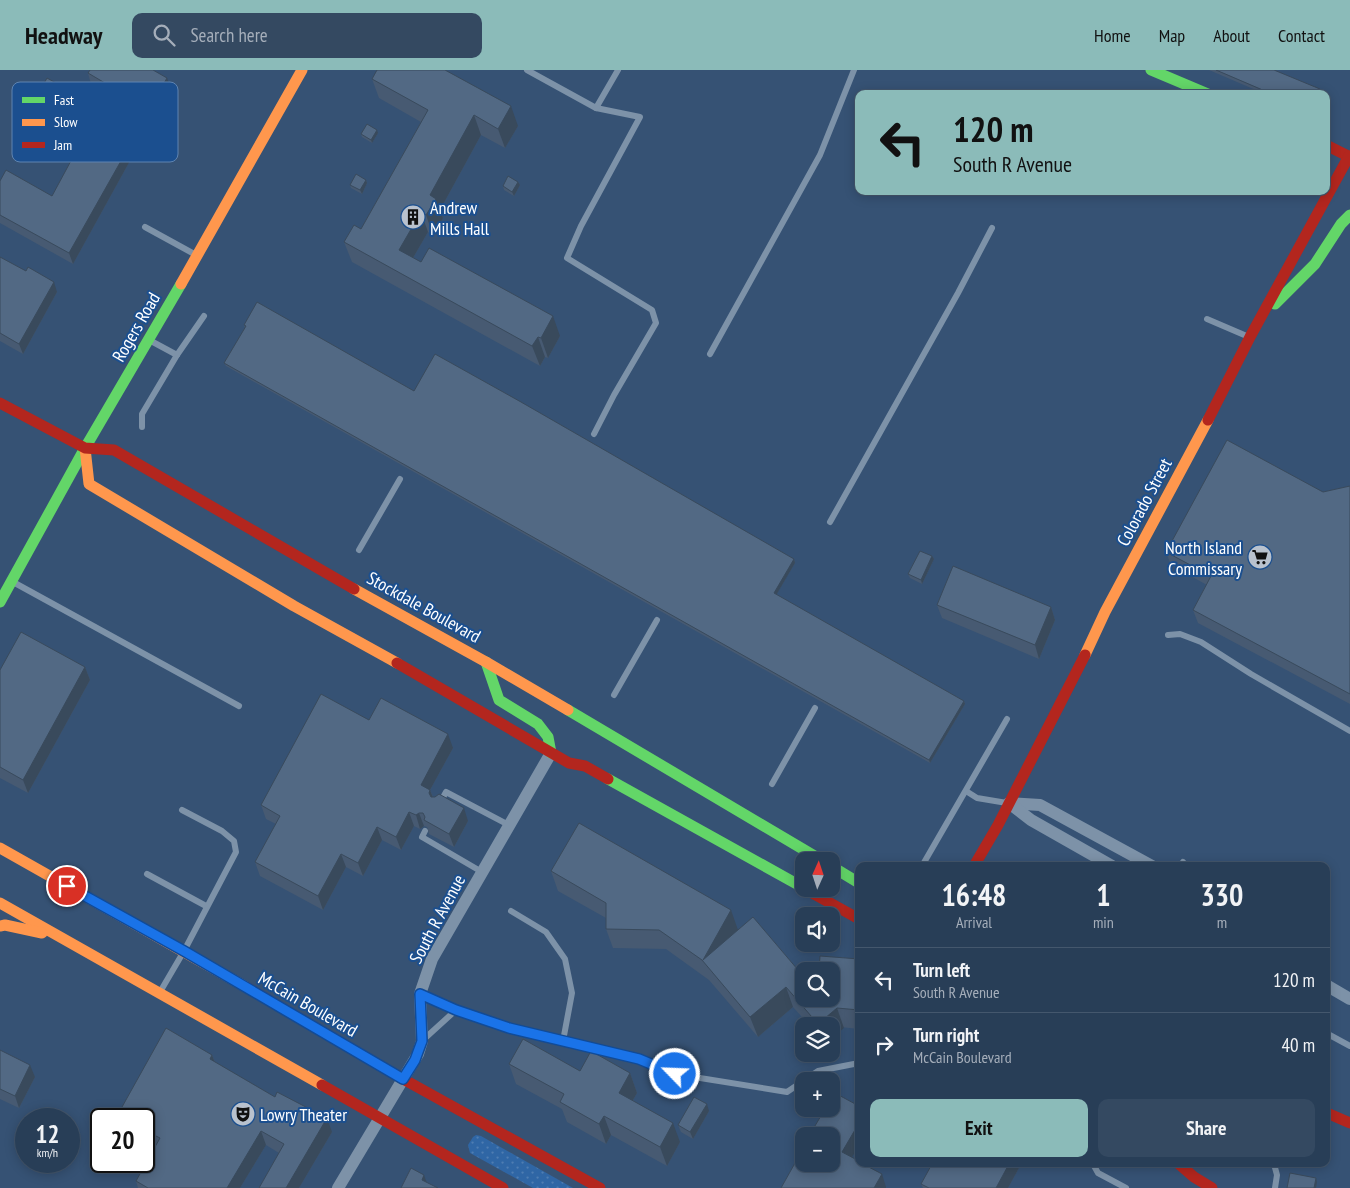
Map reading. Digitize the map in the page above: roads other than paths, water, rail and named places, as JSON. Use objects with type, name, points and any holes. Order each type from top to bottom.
[{"type":"main road","name":"Rogers Road","points":[[0,602],[85,448],[150,340],[302,70]]},
{"type":"main road","points":[[1151,70],[1198,90]]},
{"type":"main road","points":[[1330,146],[1350,156]]},
{"type":"main road","name":"Colorado Street","points":[[1330,192],[1350,156]]},
{"type":"main road","name":"Colorado Street","points":[[976,862],[998,825],[1077,673],[1105,612],[1216,406],[1250,338],[1329,195]]},
{"type":"main road","points":[[1261,318],[1315,264],[1341,224],[1350,215]]},
{"type":"main road","name":"Stockdale Boulevard","points":[[0,403],[85,448],[114,450],[315,567],[486,662],[808,852]]},
{"type":"main road","points":[[85,448],[89,484],[198,547],[294,606],[392,660],[551,753],[569,762],[586,766],[795,883]]},
{"type":"main road","points":[[486,662],[499,700],[538,724],[548,737],[551,753]]},
{"type":"main road","name":"McCain Boulevard","points":[[0,848],[184,951],[403,1079],[600,1188]]},
{"type":"main road","points":[[840,867],[855,871]]},
{"type":"main road","points":[[840,871],[855,880]]},
{"type":"main road","points":[[822,898],[855,917]]},
{"type":"main road","points":[[0,903],[503,1188]]},
{"type":"main road","points":[[0,926],[5,925],[45,934],[77,946]]},
{"type":"main road","points":[[1330,1114],[1350,1123]]},
{"type":"main road","points":[[1182,1167],[1212,1188]]},
{"type":"street","name":"South R Avenue","points":[[338,1188],[415,1060],[422,1041],[420,994],[432,959],[551,753]]},
{"type":"street","points":[[1009,803],[1031,820],[1105,862]]},
{"type":"street","points":[[1009,803],[1040,804],[1145,862]]},
{"type":"street","points":[[1330,987],[1350,999]]},
{"type":"lane","points":[[527,70],[596,108],[640,116],[581,226],[567,258],[652,310],[656,323],[614,395],[594,434]]},
{"type":"lane","points":[[596,108],[618,70]]},
{"type":"lane","points":[[710,354],[820,155],[854,70]]},
{"type":"lane","points":[[145,226],[198,256]]},
{"type":"lane","points":[[830,522],[958,293],[992,228]]},
{"type":"lane","points":[[142,427],[142,414],[177,355],[204,316]]},
{"type":"lane","points":[[1207,319],[1250,338]]},
{"type":"lane","points":[[150,340],[177,355]]},
{"type":"lane","points":[[360,550],[400,479]]},
{"type":"lane","points":[[12,581],[239,706]]},
{"type":"lane","points":[[614,695],[657,620]]},
{"type":"lane","points":[[1168,635],[1180,634],[1201,642],[1251,674],[1350,731]]},
{"type":"lane","points":[[772,784],[816,708]]},
{"type":"lane","points":[[924,862],[1007,719]]},
{"type":"lane","points":[[439,806],[446,792],[509,825]]},
{"type":"lane","points":[[966,792],[977,798],[1009,803]]},
{"type":"lane","points":[[160,992],[184,951],[236,852],[234,841],[222,831],[182,810]]},
{"type":"lane","points":[[425,831],[422,837],[482,872]]},
{"type":"lane","points":[[147,874],[206,906]]},
{"type":"lane","points":[[511,911],[546,932],[566,959],[572,993],[563,1041]]},
{"type":"lane","points":[[420,994],[456,1010],[509,1028],[639,1059],[675,1074],[787,1092],[818,1071],[855,1064]]},
{"type":"lane","points":[[422,1041],[456,1010]]},
{"type":"lane","points":[[1330,1035],[1350,1046]]},
{"type":"lane","points":[[1095,1167],[1098,1173],[1126,1188]]},
{"type":"lane","points":[[1275,1167],[1277,1175],[1275,1188]]},
{"type":"place","name":"Andrew Mills Hall","points":[[413,217]]},
{"type":"place","name":"North Island Commissary","points":[[1260,557]]},
{"type":"place","name":"Lowry Theater","points":[[243,1114]]}]
